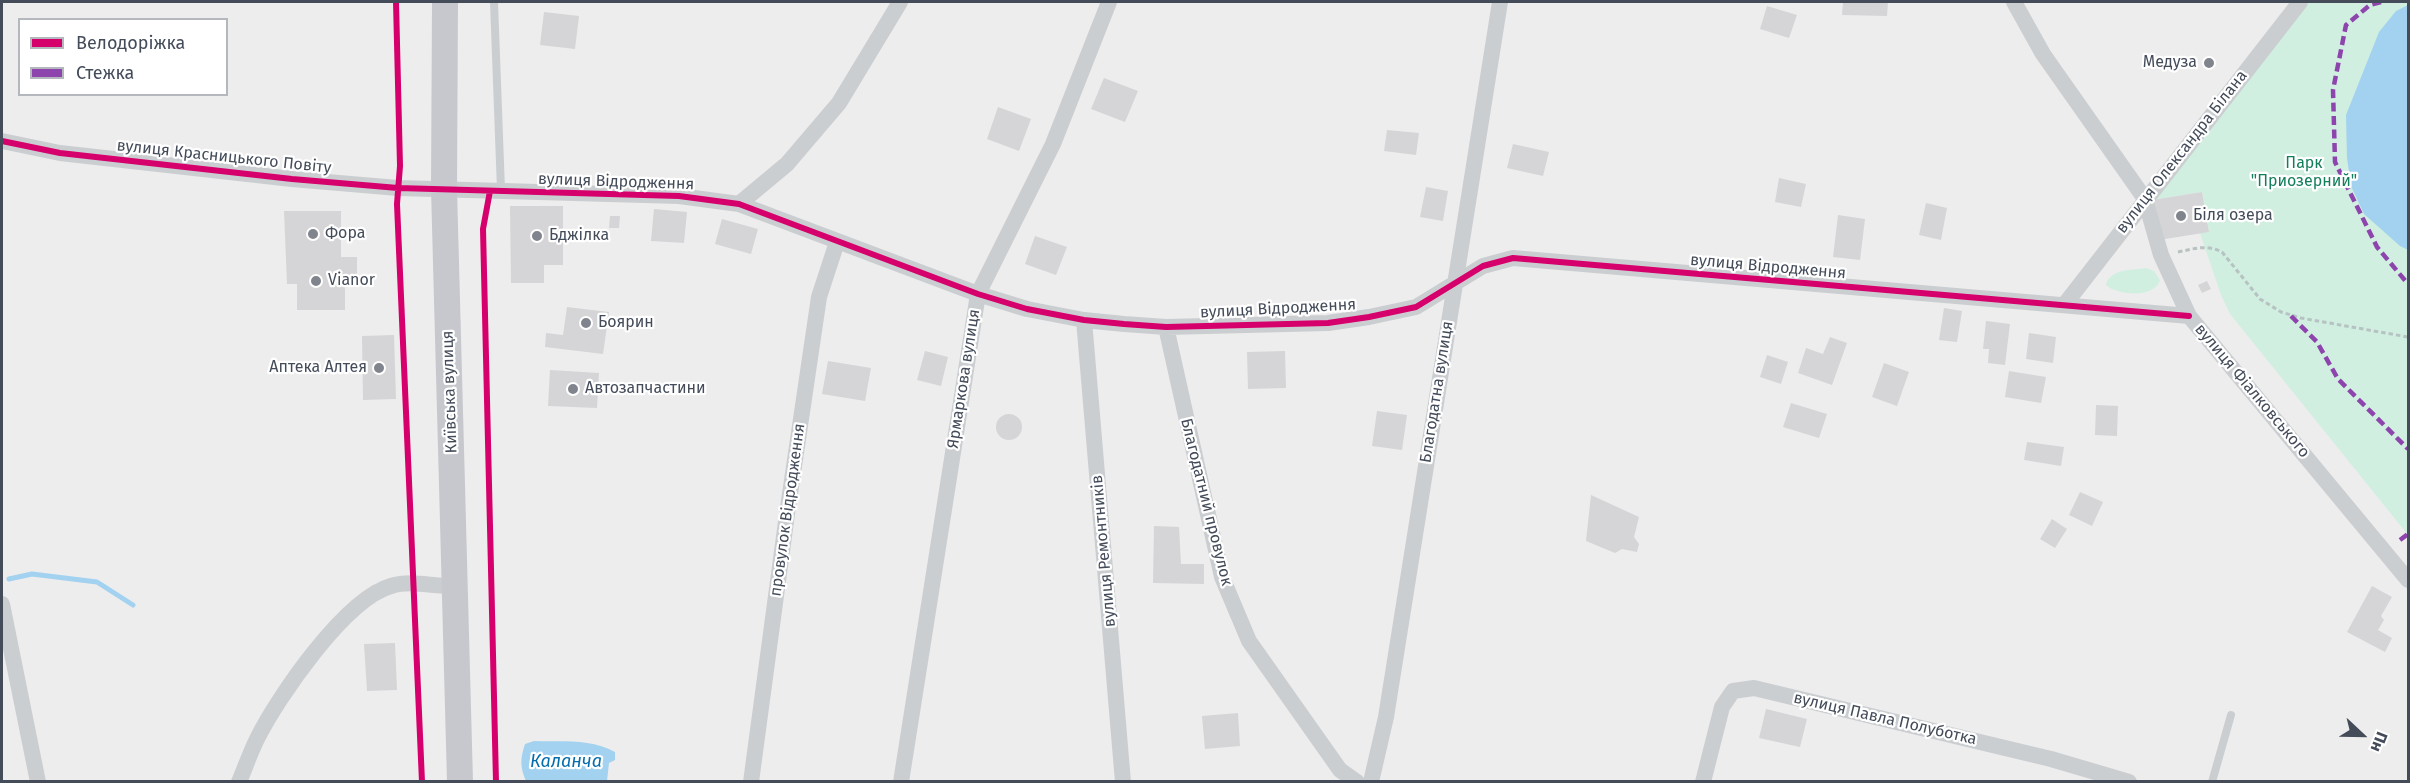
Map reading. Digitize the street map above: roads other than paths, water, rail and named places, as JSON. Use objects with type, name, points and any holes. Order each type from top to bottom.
[{"type":"main road","name":"Київська вулиця","points":[[445,2],[444,189],[460,782]]},
{"type":"street","points":[[739,204],[787,164],[839,103],[900,2]]},
{"type":"street","name":"Ярмаркова вулиця","points":[[901,782],[978,294],[1053,144],[1108,2]]},
{"type":"street","name":"Благодатна вулиця","points":[[1371,782],[1386,717],[1453,284],[1500,2]]},
{"type":"street","name":"вулиця Фіалковського","points":[[2014,2],[2043,54],[2145,199],[2161,255],[2189,316],[2409,580]]},
{"type":"street","name":"вулиця Олександра Білана","points":[[2065,304],[2300,2]]},
{"type":"street","name":"вулиця Красницького Повіту","points":[[2,141],[60,153],[269,176],[398,188],[444,189]]},
{"type":"street","name":"вулиця Відродження","points":[[444,189],[679,196],[739,204],[978,294],[1027,309],[1084,320],[1166,327],[1328,323],[1369,317],[1416,307],[1483,266],[1513,258],[2189,316]]},
{"type":"street","name":"провулок Відродження","points":[[752,782],[785,525],[819,297],[837,242]]},
{"type":"street","name":"вулиця Ремонтників","points":[[1084,320],[1124,782]]},
{"type":"street","name":"Благодатний провулок","points":[[1166,327],[1222,577],[1249,641],[1340,770],[1357,782]]},
{"type":"street","points":[[239,782],[257,739],[307,661],[347,616],[373,595],[392,586],[455,587]]},
{"type":"street","points":[[2,604],[38,782]]},
{"type":"street","name":"вулиця Павла Полуботка","points":[[1703,782],[1722,707],[1733,691],[1754,688],[2051,759],[2129,782]]},
{"type":"lane","points":[[494,2],[501,190]]},
{"type":"lane","points":[[2212,782],[2232,715]]},
{"type":"water","points":[[2408,5],[2408,250],[2400,246],[2364,214],[2351,186],[2347,158],[2346,115],[2379,32],[2396,11]]},
{"type":"water","name":"Каланча","points":[[534,741],[586,743],[615,752],[615,760],[609,763],[607,781],[526,781],[521,763],[522,754],[525,744]]},
{"type":"waterway","points":[[9,579],[32,574],[97,582],[133,605]]},
{"type":"place","name":"Медуза","points":[[2209,63]]},
{"type":"place","name":"Біля озера","points":[[2181,216]]},
{"type":"place","name":"Фора","points":[[313,234]]},
{"type":"place","name":"Бджілка","points":[[537,236]]},
{"type":"place","name":"Vianor","points":[[316,281]]},
{"type":"place","name":"Боярин","points":[[586,323]]},
{"type":"place","name":"Аптека Алтея","points":[[379,368]]},
{"type":"place","name":"Автозапчастини","points":[[573,389]]},
{"type":"park label","name":"Парк \"Приозерний\"","points":[[2304,173]]}]
